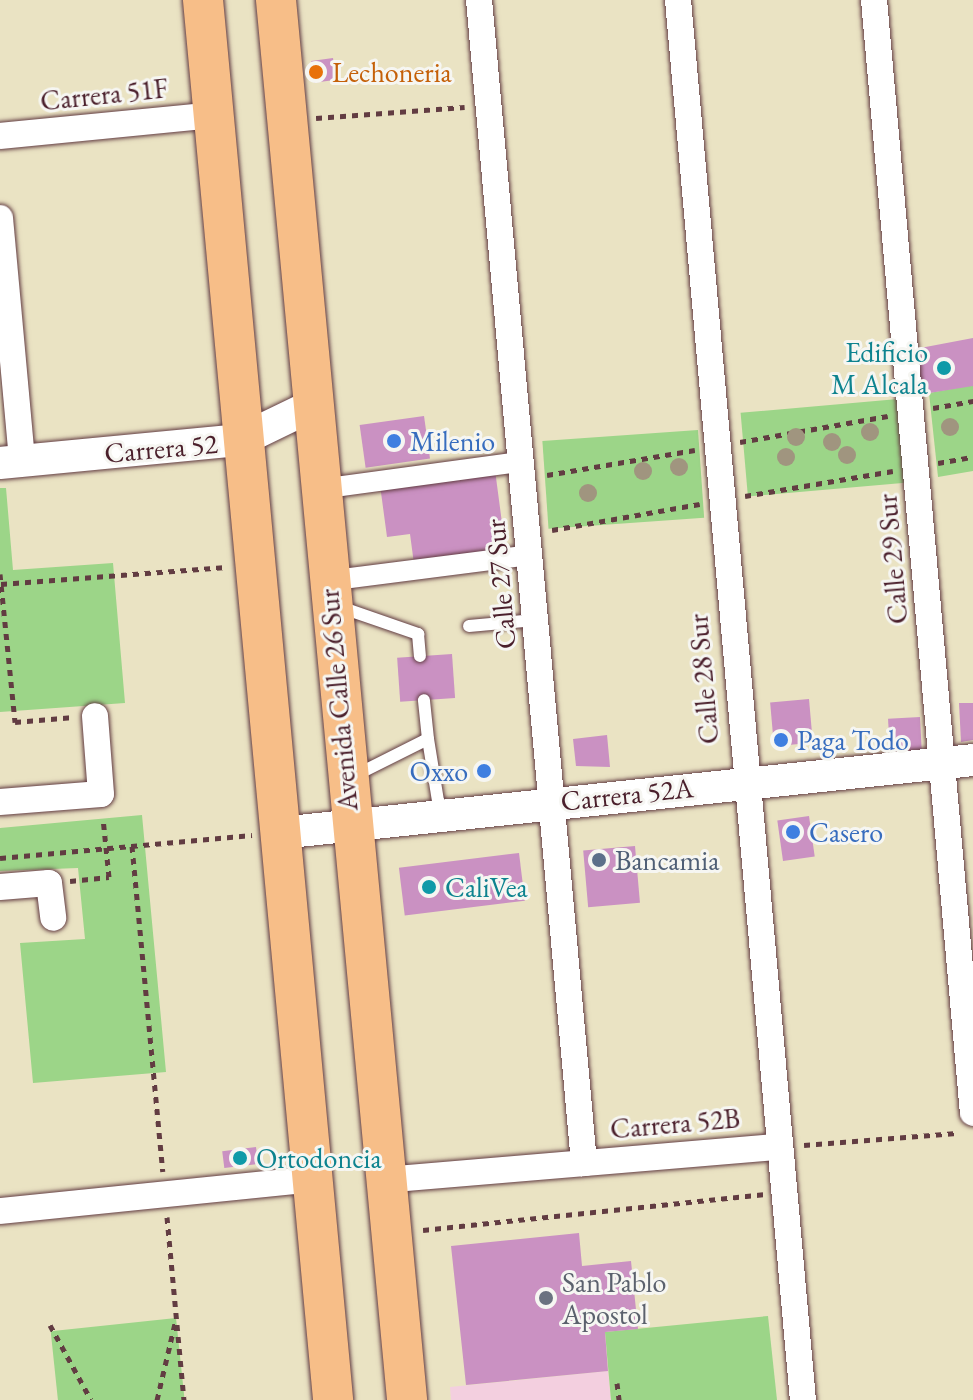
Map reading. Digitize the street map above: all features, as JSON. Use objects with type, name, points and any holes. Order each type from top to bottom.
[{"type":"main road","points":[[203,0],[241,440],[315,1179],[333,1400]]},
{"type":"main road","name":"Avenida Calle 26 Sur","points":[[276,0],[349,825],[407,1400]]},
{"type":"street","name":"Calle 27 Sur","points":[[479,0],[584,1163]]},
{"type":"street","name":"Calle 28 Sur","points":[[678,0],[775,1147],[784,1191],[803,1400]]},
{"type":"street","name":"Calle 29 Sur","points":[[874,0],[911,412],[958,761],[973,1113]]},
{"type":"street","name":"Carrera 51F","points":[[0,136],[213,115]]},
{"type":"street","points":[[0,218],[11,462]]},
{"type":"street","name":"Carrera 52","points":[[11,462],[241,440],[313,405]]},
{"type":"street","points":[[320,489],[522,471]]},
{"type":"street","points":[[328,592],[529,555]]},
{"type":"street","points":[[0,802],[101,794],[95,716]]},
{"type":"street","name":"Carrera 52A","points":[[280,833],[744,781],[958,761]]},
{"type":"street","points":[[0,887],[49,883],[53,918]]},
{"type":"street","name":"Carrera 52B","points":[[383,1180],[775,1147]]},
{"type":"street","points":[[0,1211],[315,1179]]},
{"type":"lane","points":[[328,592],[418,634],[420,656]]},
{"type":"lane","points":[[469,626],[535,620]]},
{"type":"lane","points":[[424,700],[438,801],[449,813]]},
{"type":"lane","points":[[346,786],[361,768],[428,739]]},
{"type":"path","points":[[287,120],[488,105]]},
{"type":"path","points":[[522,471],[716,446],[973,401]]},
{"type":"path","points":[[1,584],[231,567]]},
{"type":"path","points":[[0,574],[15,722],[95,716]]},
{"type":"path","points":[[0,858],[280,833]]},
{"type":"path","points":[[132,846],[184,1400]]},
{"type":"path","points":[[49,883],[109,877],[106,848]]},
{"type":"path","name":"Carrera 52B","points":[[775,1147],[973,1132]]},
{"type":"path","points":[[406,1231],[784,1191]]},
{"type":"path","points":[[157,1400],[176,1318]]},
{"type":"path","points":[[50,1325],[91,1400]]},
{"type":"path","points":[[617,1383],[619,1400]]},
{"type":"shaded area","points":[[608,1371],[611,1400],[451,1400],[450,1387]]},
{"type":"green space","points":[[973,385],[973,471],[938,477],[929,393]]},
{"type":"green space","points":[[898,399],[905,483],[748,496],[741,413]]},
{"type":"green space","points":[[698,430],[704,518],[549,529],[542,441]]},
{"type":"green space","points":[[0,488],[6,488],[13,570],[113,563],[125,703],[0,712]]},
{"type":"green space","points":[[142,815],[166,1072],[33,1083],[20,943],[85,939],[78,868],[0,871],[0,828]]},
{"type":"green space","points":[[768,1316],[777,1400],[611,1400],[605,1332]]},
{"type":"green space","points":[[176,1318],[185,1400],[58,1400],[51,1331]]},
{"type":"building","points":[[333,58],[336,80],[314,83],[311,61]]},
{"type":"building","name":"Edificio M Alcala","points":[[973,338],[973,386],[917,395],[915,349]]},
{"type":"building","name":"Milenio","points":[[424,416],[430,459],[366,468],[360,425]]},
{"type":"building","points":[[495,470],[506,553],[414,564],[410,534],[387,537],[380,485]]},
{"type":"building","points":[[452,654],[455,698],[400,702],[397,658]]},
{"type":"building","points":[[809,699],[813,743],[774,746],[770,702]]},
{"type":"building","points":[[959,703],[973,703],[973,740],[961,742]]},
{"type":"building","points":[[920,717],[922,750],[890,752],[888,719]]},
{"type":"building","points":[[607,735],[610,767],[576,766],[573,739]]},
{"type":"building","points":[[809,816],[815,857],[783,861],[777,820]]},
{"type":"building","points":[[635,846],[640,903],[588,907],[583,851]]},
{"type":"building","points":[[519,853],[525,901],[405,915],[399,868]]},
{"type":"building","name":"Ortodoncia","points":[[256,1147],[258,1164],[224,1168],[222,1151]]},
{"type":"building","name":"San Pablo Apostol","points":[[579,1233],[582,1266],[631,1261],[638,1329],[605,1332],[608,1371],[466,1385],[451,1246]]},
{"type":"place","name":"Lechoneria","points":[[316,72]]},
{"type":"place","name":"Edificio M Alcala","points":[[944,368]]},
{"type":"place","name":"Milenio","points":[[394,441]]},
{"type":"place","name":"Paga Todo","points":[[781,740]]},
{"type":"place","name":"Oxxo","points":[[484,771]]},
{"type":"place","name":"Casero","points":[[793,832]]},
{"type":"place","name":"Bancamia","points":[[599,860]]},
{"type":"place","name":"CaliVea","points":[[429,887]]},
{"type":"place","name":"Ortodoncia","points":[[240,1158]]},
{"type":"place","name":"San Pablo Apostol","points":[[546,1298]]}]
